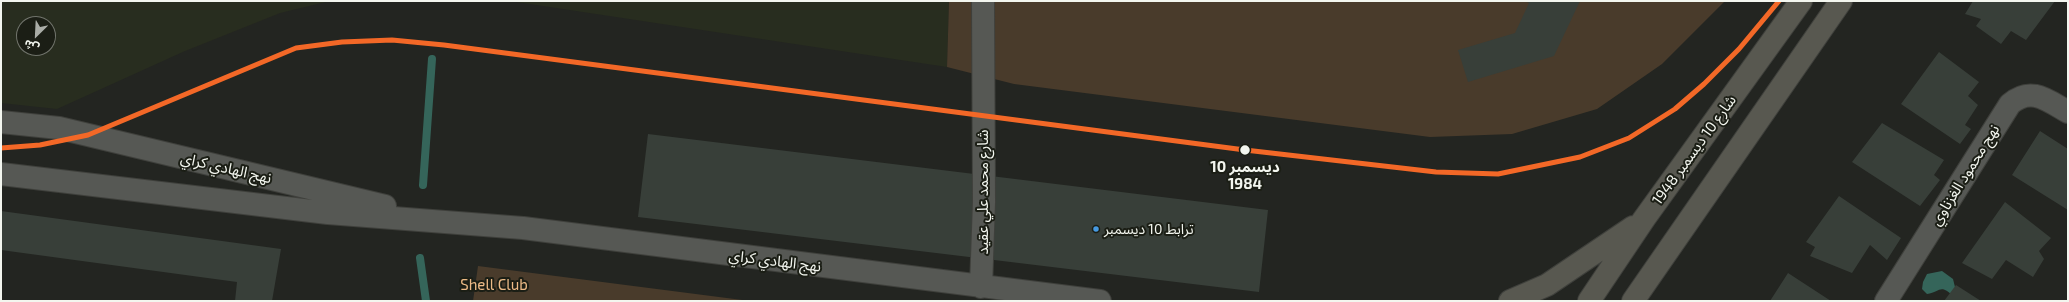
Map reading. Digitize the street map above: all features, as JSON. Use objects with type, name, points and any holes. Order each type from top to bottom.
[{"type":"main road","name":"شارع 10 ديسمبر 1948","points":[[1589,301],[1644,219],[1801,1]]},
{"type":"main road","points":[[1633,301],[1841,1]]},
{"type":"main road","points":[[1510,301],[1547,285],[1570,271],[1644,219]]},
{"type":"street","name":"شارع محمد علي عقيد","points":[[982,287],[984,202],[983,1]]},
{"type":"street","name":"نهج محمود الغزناوي","points":[[1886,301],[2010,104],[2018,97],[2034,95],[2068,112]]},
{"type":"street","name":"نهج الهادي كراي","points":[[1,122],[59,128],[450,222]]},
{"type":"street","name":"نهج الهادي كراي","points":[[1,174],[328,213],[523,228],[1100,301]]},
{"type":"shaded area","points":[[1,1],[330,1],[280,13],[185,51],[57,109],[1,103]]},
{"type":"shaded area","points":[[510,1],[949,1],[947,67]]},
{"type":"shaded area","points":[[1942,271],[1953,279],[1956,291],[1952,295],[1942,289],[1927,294],[1922,289],[1923,282],[1927,274]]},
{"type":"green space","points":[[949,1],[1725,1],[1662,64],[1597,109],[1512,134],[1430,137],[1014,84],[947,67]]},
{"type":"green space","name":"Shell Club","points":[[478,266],[750,301],[473,301]]},
{"type":"building","points":[[1524,1],[1580,1],[1554,56],[1468,82],[1458,50],[1515,33],[1529,3]]},
{"type":"building","points":[[1973,1],[2055,1],[2026,40],[2011,31],[2001,44],[1976,26],[1981,19],[1965,14]]},
{"type":"building","points":[[1939,52],[1979,82],[1968,96],[1978,105],[1965,125],[1971,129],[1960,144],[1901,104]]},
{"type":"building","points":[[1882,123],[1944,160],[1934,175],[1940,180],[1920,206],[1852,162]]},
{"type":"building","points":[[2040,131],[2068,149],[2068,210],[2012,175]]},
{"type":"building","points":[[648,134],[1268,210],[1259,292],[638,217]]},
{"type":"building","points":[[1839,196],[1901,238],[1887,260],[1870,245],[1852,273],[1810,256],[1815,247],[1806,242]]},
{"type":"building","points":[[2005,202],[2051,238],[2039,251],[2044,259],[2033,277],[2006,260],[1992,279],[1962,263]]},
{"type":"building","points":[[1,211],[281,249],[272,301],[235,301],[237,282],[1,250]]},
{"type":"building","points":[[1788,273],[1831,301],[1770,301]]},
{"type":"building","points":[[1956,285],[1981,301],[1944,301]]},
{"type":"waterway","points":[[423,185],[432,59]]},
{"type":"waterway","points":[[420,258],[426,301]]},
{"type":"transit line","points":[[1,148],[40,145],[88,135],[296,48],[342,42],[392,40],[444,45],[1245,150],[1436,172],[1498,174],[1580,157],[1629,138],[1675,109],[1704,84],[1739,49],[1779,1]]},
{"type":"place","name":"10 ديسمبر 1984","points":[[1245,150]]},
{"type":"place","name":"ترابط 10 ديسمبر","points":[[1096,229]]}]
